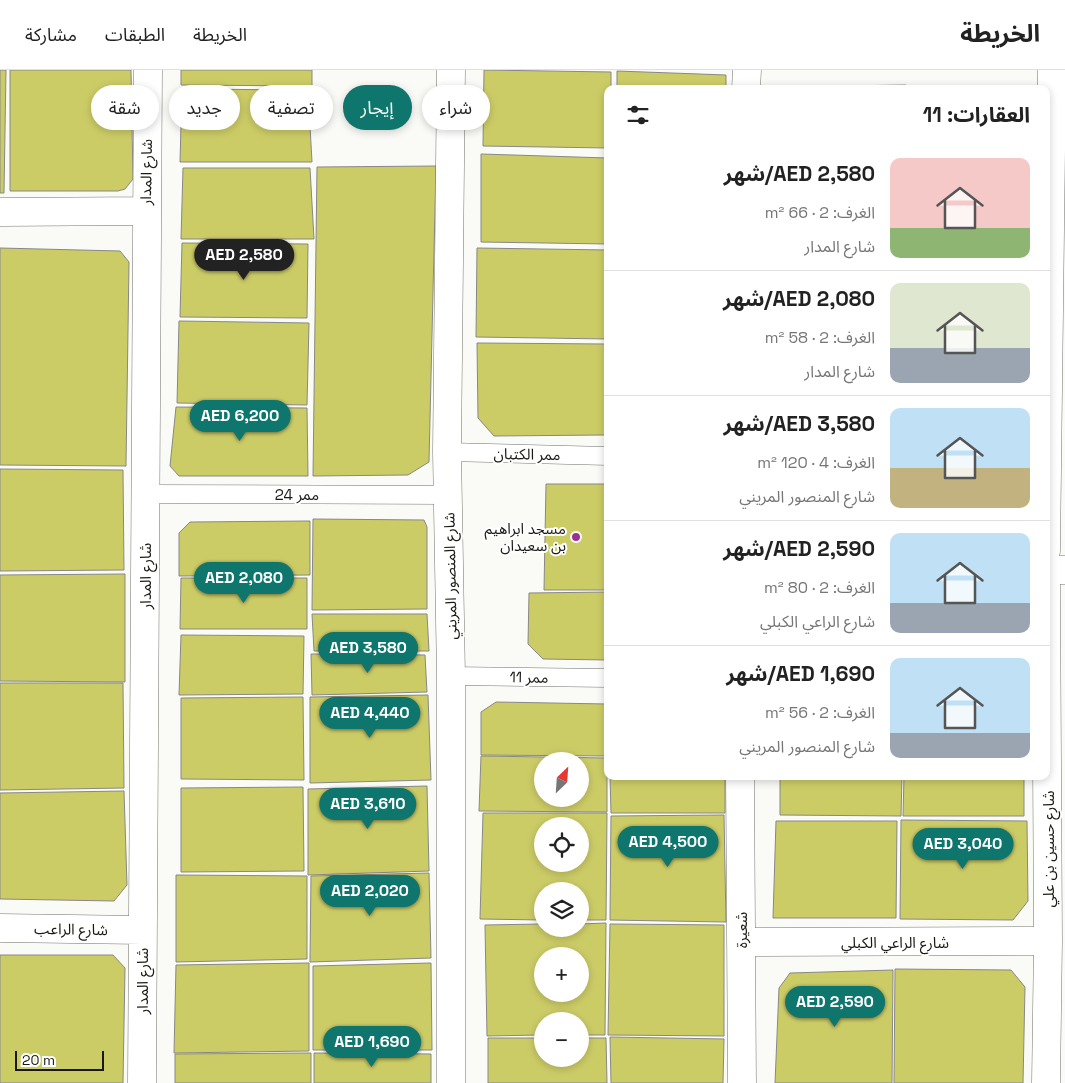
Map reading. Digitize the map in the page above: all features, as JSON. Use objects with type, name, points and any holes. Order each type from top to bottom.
[{"type":"street","name":"شارع المدار","points":[[142,1083],[148,70]]},
{"type":"street","name":"شارع المنصور المريني","points":[[451,70],[447,452],[451,676],[451,1083]]},
{"type":"street","points":[[746,70],[746,85]]},
{"type":"street","points":[[1050,173],[1052,70]]},
{"type":"street","points":[[0,212],[146,211]]},
{"type":"street","points":[[1050,570],[1065,570]]},
{"type":"street","name":"شعيرة","points":[[740,780],[742,1083]]},
{"type":"street","name":"شارع حسين بن علي","points":[[1046,1083],[1047,780]]},
{"type":"street","name":"شارع الراعب","points":[[0,928],[142,930]]},
{"type":"street","name":"شارع الراعي الكبلي","points":[[741,942],[1048,941]]},
{"type":"lane","name":"ممر الكتبان","points":[[447,452],[604,456]]},
{"type":"lane","name":"ممر 24","points":[[145,494],[448,495]]},
{"type":"lane","name":"ممر 11","points":[[451,676],[604,678]]},
{"type":"building","points":[[0,70],[6,70],[4,193],[0,193]]},
{"type":"building","points":[[10,70],[131,70],[131,85],[91,85],[91,130],[132,130],[133,179],[125,189],[118,191],[10,191]]},
{"type":"building","points":[[181,70],[312,70],[312,85],[181,85]]},
{"type":"building","points":[[484,70],[611,72],[611,85],[604,85],[604,148],[483,146],[483,130],[490,130],[490,85],[484,85]]},
{"type":"building","points":[[617,71],[726,75],[726,85],[617,85]]},
{"type":"building","points":[[240,89],[250,90],[250,130],[310,130],[312,162],[180,162],[181,130],[240,130]]},
{"type":"building","points":[[481,154],[604,158],[604,244],[481,242]]},
{"type":"building","points":[[436,166],[429,462],[408,475],[313,476],[317,167]]},
{"type":"building","points":[[183,168],[310,168],[314,239],[181,239]]},
{"type":"building","points":[[182,243],[308,244],[307,318],[180,317]]},
{"type":"building","points":[[0,248],[120,251],[129,262],[126,466],[0,465]]},
{"type":"building","points":[[477,248],[604,250],[604,339],[476,337]]},
{"type":"building","points":[[179,321],[309,323],[307,405],[177,403]]},
{"type":"building","points":[[477,343],[604,344],[604,435],[494,436],[478,418]]},
{"type":"building","points":[[176,407],[307,408],[308,476],[179,476],[170,466]]},
{"type":"building","points":[[0,469],[123,470],[124,570],[0,571]]},
{"type":"building","name":"مسجد ابراهيم بن سعيدان","points":[[546,484],[604,484],[604,590],[544,590]]},
{"type":"building","points":[[313,519],[424,520],[427,527],[427,609],[312,610]]},
{"type":"building","points":[[310,521],[310,575],[179,576],[179,533],[190,522]]},
{"type":"building","points":[[125,574],[125,682],[0,681],[0,575]]},
{"type":"building","points":[[181,578],[307,578],[307,629],[180,629]]},
{"type":"building","points":[[604,592],[604,660],[543,659],[528,644],[529,593]]},
{"type":"building","points":[[312,614],[427,614],[429,651],[314,651]]},
{"type":"building","points":[[181,635],[304,636],[303,694],[179,695]]},
{"type":"building","points":[[311,654],[425,655],[427,692],[312,695]]},
{"type":"building","points":[[0,683],[123,683],[124,788],[0,790]]},
{"type":"building","points":[[428,695],[431,780],[310,783],[310,697]]},
{"type":"building","points":[[303,697],[304,780],[181,779],[181,698]]},
{"type":"building","points":[[496,702],[604,704],[604,756],[589,756],[589,752],[534,752],[534,755],[481,755],[481,712]]},
{"type":"building","points":[[481,756],[534,757],[534,808],[589,808],[589,758],[604,758],[604,780],[607,780],[607,812],[479,811]]},
{"type":"building","points":[[610,780],[725,780],[725,813],[611,813]]},
{"type":"building","points":[[780,780],[902,780],[901,816],[780,815]]},
{"type":"building","points":[[904,780],[1024,780],[1024,816],[903,816]]},
{"type":"building","points":[[427,786],[429,871],[308,875],[308,789]]},
{"type":"building","points":[[303,787],[304,871],[181,872],[181,788]]},
{"type":"building","points":[[124,791],[127,885],[114,901],[0,899],[0,793]]},
{"type":"building","points":[[483,813],[607,813],[606,920],[589,920],[589,882],[534,882],[534,920],[480,919]]},
{"type":"building","points":[[724,815],[726,922],[610,920],[611,816]]},
{"type":"building","points":[[901,820],[1027,821],[1028,901],[1013,920],[900,919]]},
{"type":"building","points":[[776,821],[897,821],[896,918],[773,918]]},
{"type":"building","points":[[429,873],[431,958],[310,962],[311,876]]},
{"type":"building","points":[[176,875],[307,876],[307,959],[176,962]]},
{"type":"building","points":[[606,923],[605,1035],[589,1035],[589,1012],[534,1012],[534,1035],[487,1036],[485,925],[534,924],[534,937],[589,937],[589,924]]},
{"type":"building","points":[[610,924],[724,925],[724,1036],[608,1035]]},
{"type":"building","points":[[0,955],[113,955],[125,968],[123,1083],[0,1083]]},
{"type":"building","points":[[309,963],[309,1051],[174,1053],[176,965]]},
{"type":"building","points":[[431,963],[432,1050],[313,1050],[313,966]]},
{"type":"building","points":[[895,969],[1011,970],[1025,987],[1023,1083],[894,1083]]},
{"type":"building","points":[[893,970],[892,1083],[775,1083],[779,988],[790,973]]},
{"type":"building","points":[[610,1037],[724,1039],[723,1083],[611,1083]]},
{"type":"building","points":[[488,1038],[534,1038],[534,1067],[589,1067],[589,1038],[606,1038],[607,1083],[488,1083]]},
{"type":"building","points":[[311,1053],[311,1083],[175,1083],[175,1054]]},
{"type":"building","points":[[314,1053],[431,1054],[431,1083],[314,1083]]},
{"type":"place","name":"مسجد ابراهيم بن سعيدان","points":[[576,537]]}]
